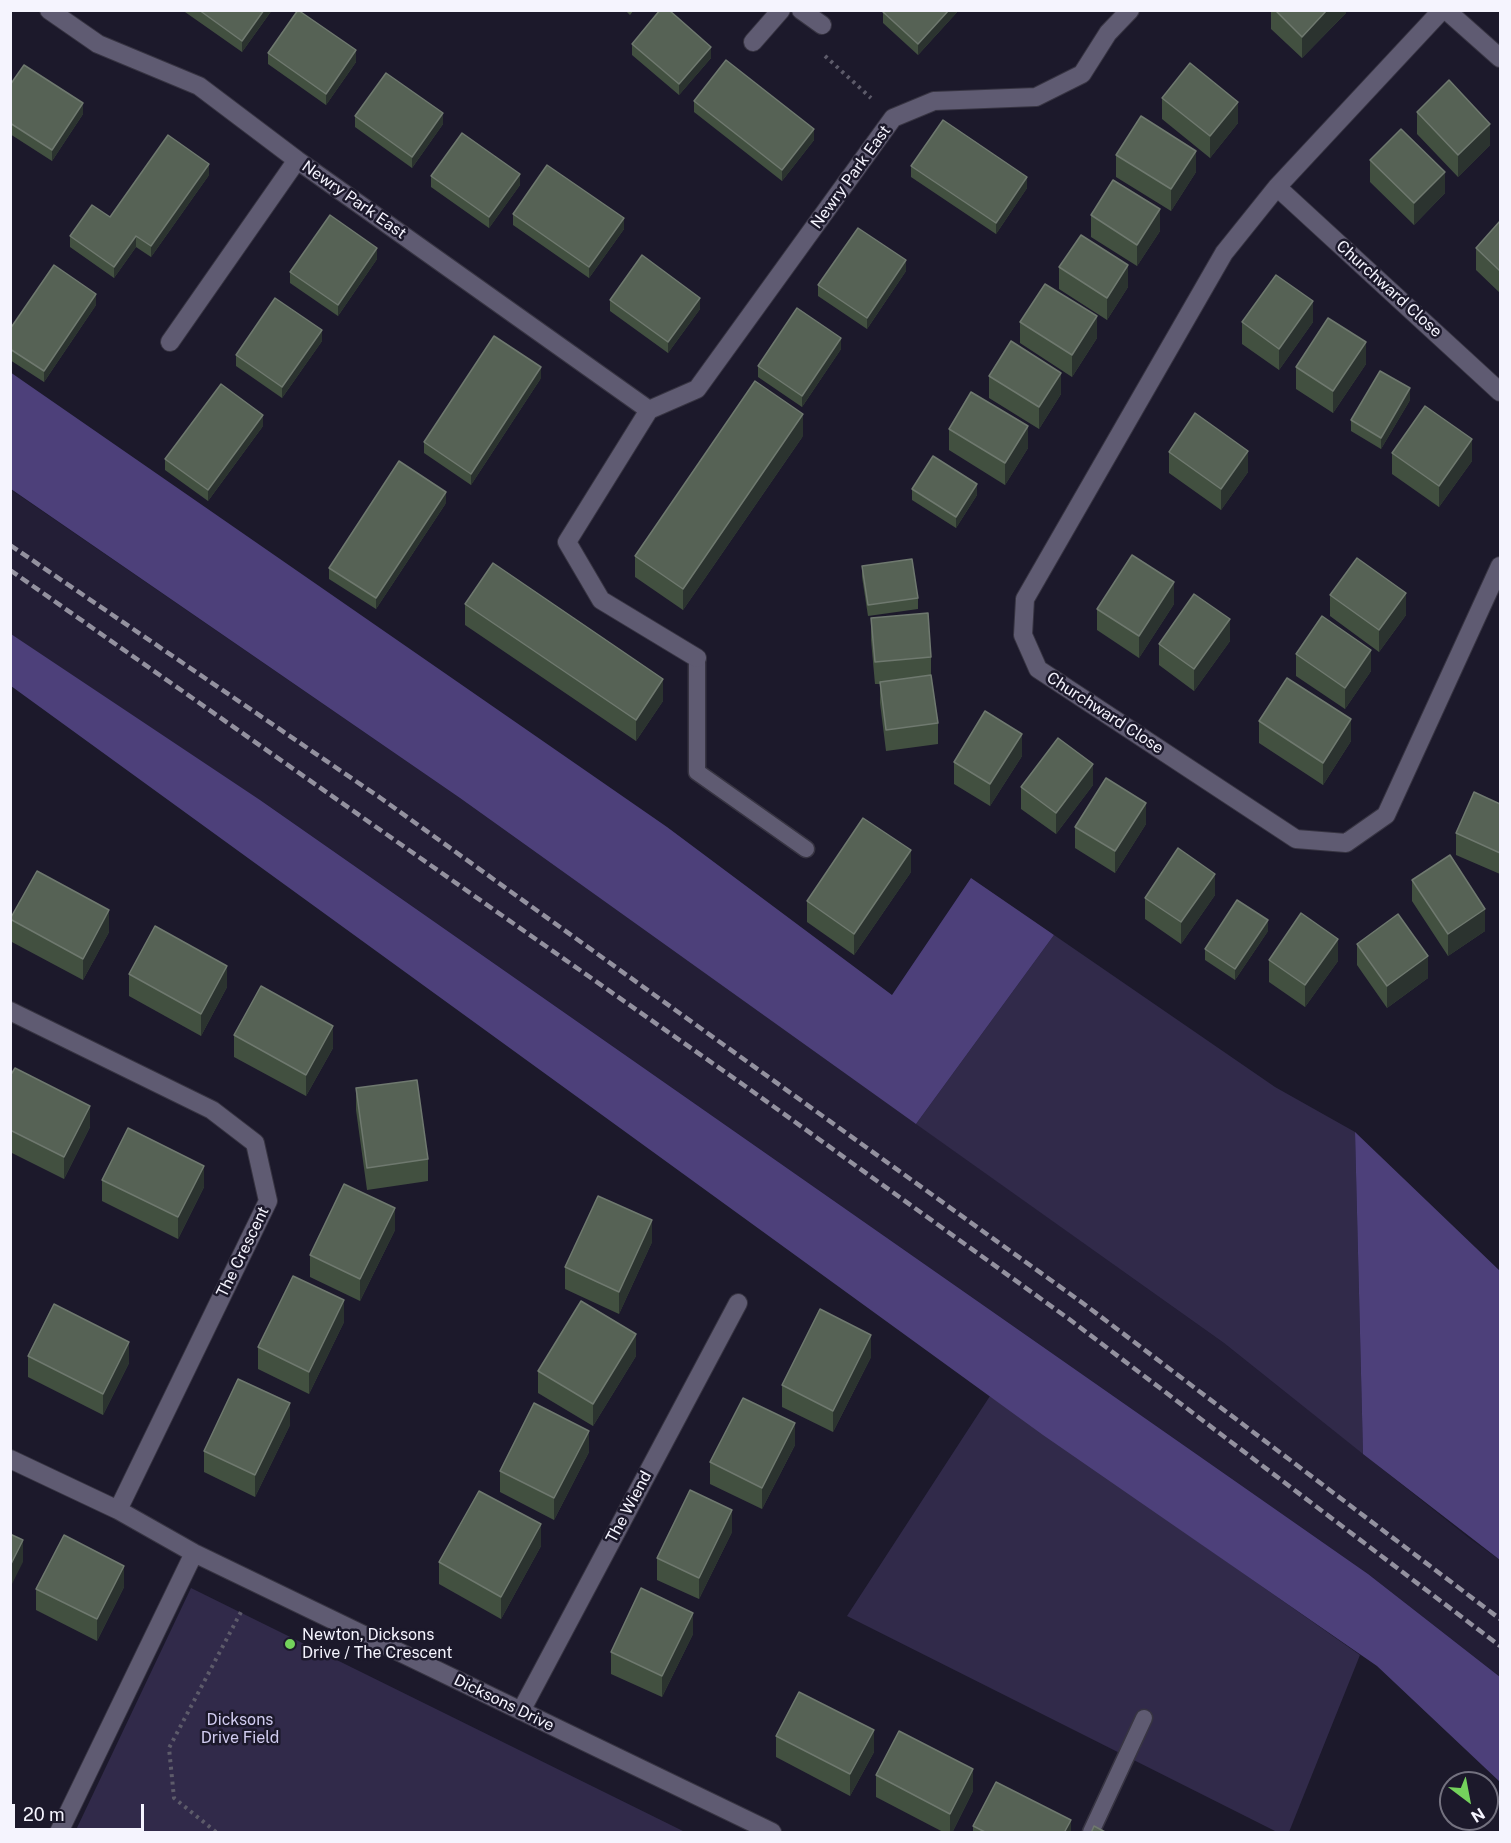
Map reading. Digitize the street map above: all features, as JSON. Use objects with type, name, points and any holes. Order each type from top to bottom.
[{"type":"street","name":"Newry Park East","points":[[49,10],[98,44],[200,86],[297,160],[649,410],[697,389],[893,118],[934,101],[1036,97],[1082,74],[1108,33],[1130,10]]},
{"type":"street","points":[[753,42],[781,10]]},
{"type":"street","points":[[801,10],[822,25]]},
{"type":"street","points":[[1444,10],[1500,58]]},
{"type":"street","name":"Churchward Close","points":[[1444,10],[1277,187],[1224,253],[1025,599],[1023,635],[1038,669],[1296,839],[1346,843],[1386,815],[1500,566]]},
{"type":"street","points":[[170,342],[297,160]]},
{"type":"street","name":"Churchward Close","points":[[1277,187],[1500,392]]},
{"type":"street","points":[[649,410],[567,542],[601,600],[697,658]]},
{"type":"street","name":"The Crescent","points":[[10,1011],[212,1110],[255,1143],[268,1201],[118,1510]]},
{"type":"street","name":"The Wiend","points":[[520,1711],[738,1303]]},
{"type":"street","name":"Dicksons Drive","points":[[10,1459],[118,1510],[194,1553],[256,1584],[772,1833]]},
{"type":"street","points":[[59,1833],[194,1553]]},
{"type":"lane","points":[[697,658],[697,772],[806,849]]},
{"type":"lane","points":[[1091,1833],[1144,1718]]},
{"type":"path","points":[[822,25],[823,55],[893,118]]},
{"type":"path","points":[[216,1833],[174,1798],[169,1748],[256,1584]]},
{"type":"shaded area","points":[[10,372],[667,827],[892,995],[971,878],[1054,935],[916,1124],[460,798],[11,489]]},
{"type":"shaded area","points":[[10,489],[460,798],[1224,1343],[1469,1538],[1500,1560],[1500,1677],[1368,1574],[260,800],[11,634]]},
{"type":"shaded area","points":[[11,634],[260,800],[1368,1574],[1500,1677],[1500,1782],[1499,1771],[1488,1771],[1377,1666],[1043,1435],[11,686]]},
{"type":"shaded area","points":[[1355,1132],[1500,1271],[1500,1560],[1363,1454]]},
{"type":"green space","points":[[1054,935],[1275,1087],[1355,1132],[1363,1454],[1224,1343],[916,1124]]},
{"type":"green space","points":[[990,1396],[1360,1655],[1289,1832],[1277,1832],[847,1616]]},
{"type":"green space","name":"Dicksons Drive Field","points":[[191,1588],[685,1832],[75,1832]]},
{"type":"building","points":[[199,10],[264,10],[242,41]]},
{"type":"building","points":[[298,10],[356,50],[326,94],[268,53]]},
{"type":"building","points":[[660,10],[669,10],[711,47],[679,84],[632,44]]},
{"type":"building","points":[[885,10],[949,10],[918,44],[883,12]]},
{"type":"building","points":[[1275,10],[1327,10],[1302,37]]},
{"type":"building","points":[[726,60],[814,129],[782,170],[694,101]]},
{"type":"building","points":[[1190,63],[1238,102],[1210,136],[1162,98]]},
{"type":"building","points":[[24,65],[83,103],[52,150],[10,123],[10,85]]},
{"type":"building","points":[[386,73],[443,113],[412,157],[355,116]]},
{"type":"building","points":[[1449,80],[1490,124],[1458,155],[1417,112]]},
{"type":"building","points":[[1141,116],[1196,151],[1171,189],[1116,155]]},
{"type":"building","points":[[943,120],[1027,177],[996,223],[911,166]]},
{"type":"building","points":[[1401,129],[1445,172],[1414,203],[1370,160]]},
{"type":"building","points":[[462,133],[520,174],[489,217],[431,176]]},
{"type":"building","points":[[168,135],[209,164],[151,246],[136,236],[114,267],[70,236],[92,205],[110,217]]},
{"type":"building","points":[[547,165],[624,218],[589,267],[513,214]]},
{"type":"building","points":[[1113,180],[1160,209],[1137,245],[1091,215]]},
{"type":"building","points":[[330,215],[377,248],[338,305],[290,272]]},
{"type":"building","points":[[1500,221],[1500,271],[1476,248]]},
{"type":"building","points":[[858,228],[906,260],[867,318],[818,285]]},
{"type":"building","points":[[1081,235],[1128,265],[1107,298],[1059,267]]},
{"type":"building","points":[[642,255],[700,298],[668,342],[610,300]]},
{"type":"building","points":[[54,265],[96,294],[44,371],[10,349],[10,329]]},
{"type":"building","points":[[1276,275],[1313,301],[1279,349],[1242,322]]},
{"type":"building","points":[[1045,284],[1097,316],[1072,355],[1020,322]]},
{"type":"building","points":[[275,298],[322,330],[282,387],[236,355]]},
{"type":"building","points":[[797,308],[841,338],[802,396],[758,366]]},
{"type":"building","points":[[1328,318],[1366,342],[1333,391],[1296,367]]},
{"type":"building","points":[[494,336],[541,367],[471,474],[424,442]]},
{"type":"building","points":[[1011,341],[1061,373],[1039,407],[989,376]]},
{"type":"building","points":[[1380,371],[1410,388],[1381,438],[1351,420]]},
{"type":"building","points":[[755,381],[803,414],[683,589],[635,556]]},
{"type":"building","points":[[221,384],[263,415],[208,490],[165,459]]},
{"type":"building","points":[[971,392],[1028,426],[1005,463],[949,429]]},
{"type":"building","points":[[1425,406],[1472,439],[1439,486],[1392,453]]},
{"type":"building","points":[[1195,413],[1248,451],[1221,489],[1169,452]]},
{"type":"building","points":[[933,456],[977,484],[956,517],[912,489]]},
{"type":"building","points":[[399,461],[446,492],[376,598],[329,568]]},
{"type":"building","points":[[1132,555],[1174,582],[1139,636],[1097,609]]},
{"type":"building","points":[[1357,558],[1406,593],[1379,630],[1330,595]]},
{"type":"building","points":[[912,559],[918,598],[868,605],[862,566]]},
{"type":"building","points":[[493,563],[663,679],[636,720],[465,604]]},
{"type":"building","points":[[1194,594],[1230,619],[1194,669],[1159,644]]},
{"type":"building","points":[[928,613],[931,657],[875,662],[871,618]]},
{"type":"building","points":[[1322,616],[1371,650],[1345,688],[1296,654]]},
{"type":"building","points":[[931,675],[938,723],[886,730],[880,682]]},
{"type":"building","points":[[1287,678],[1351,719],[1323,763],[1259,721]]},
{"type":"building","points":[[985,711],[1022,734],[990,784],[954,762]]},
{"type":"building","points":[[1058,738],[1093,764],[1056,813],[1021,787]]},
{"type":"building","points":[[1106,778],[1146,803],[1115,851],[1075,827]]},
{"type":"building","points":[[1474,792],[1500,804],[1500,853],[1456,833]]},
{"type":"building","points":[[863,818],[911,850],[854,934],[807,901]]},
{"type":"building","points":[[1178,848],[1215,874],[1181,922],[1145,898]]},
{"type":"building","points":[[1450,855],[1485,909],[1448,934],[1412,880]]},
{"type":"building","points":[[37,871],[109,910],[83,959],[10,919]]},
{"type":"building","points":[[1237,900],[1268,920],[1235,969],[1205,949]]},
{"type":"building","points":[[1301,913],[1338,939],[1305,985],[1269,960]]},
{"type":"building","points":[[1398,914],[1428,956],[1387,986],[1357,944]]},
{"type":"building","points":[[155,926],[227,966],[201,1014],[129,974]]},
{"type":"building","points":[[261,986],[333,1026],[306,1075],[234,1035]]},
{"type":"building","points":[[15,1068],[90,1106],[64,1157],[10,1130],[10,1076]]},
{"type":"building","points":[[417,1080],[428,1159],[367,1168],[356,1088]]},
{"type":"building","points":[[128,1128],[204,1166],[178,1217],[102,1180]]},
{"type":"building","points":[[344,1184],[395,1208],[360,1279],[310,1255]]},
{"type":"building","points":[[598,1196],[652,1220],[619,1292],[565,1267]]},
{"type":"building","points":[[293,1276],[344,1300],[309,1372],[258,1347]]},
{"type":"building","points":[[581,1301],[636,1334],[593,1404],[538,1371]]},
{"type":"building","points":[[54,1304],[129,1342],[103,1394],[28,1356]]},
{"type":"building","points":[[820,1309],[871,1335],[833,1411],[782,1385]]},
{"type":"building","points":[[238,1379],[290,1403],[255,1475],[204,1451]]},
{"type":"building","points":[[743,1398],[795,1423],[762,1488],[710,1462]]},
{"type":"building","points":[[534,1403],[589,1431],[554,1498],[500,1471]]},
{"type":"building","points":[[690,1490],[732,1510],[699,1578],[657,1558]]},
{"type":"building","points":[[479,1491],[541,1524],[501,1597],[439,1562]]},
{"type":"building","points":[[10,1534],[23,1540],[10,1566]]},
{"type":"building","points":[[64,1535],[124,1566],[97,1619],[36,1589]]},
{"type":"building","points":[[641,1588],[693,1613],[662,1676],[611,1652]]},
{"type":"building","points":[[799,1692],[874,1730],[850,1774],[776,1736]]},
{"type":"building","points":[[899,1731],[973,1769],[950,1814],[876,1775]]},
{"type":"building","points":[[996,1782],[1071,1820],[1064,1833],[987,1833],[973,1826]]},
{"type":"building","points":[[1094,1826],[1107,1833],[1091,1833]]},
{"type":"railway","points":[[10,545],[382,799],[1084,1304],[1500,1619]]},
{"type":"railway","points":[[10,570],[745,1086],[1069,1319],[1500,1646]]},
{"type":"place","name":"Newton, Dicksons Drive / The Crescent","points":[[290,1644]]}]
